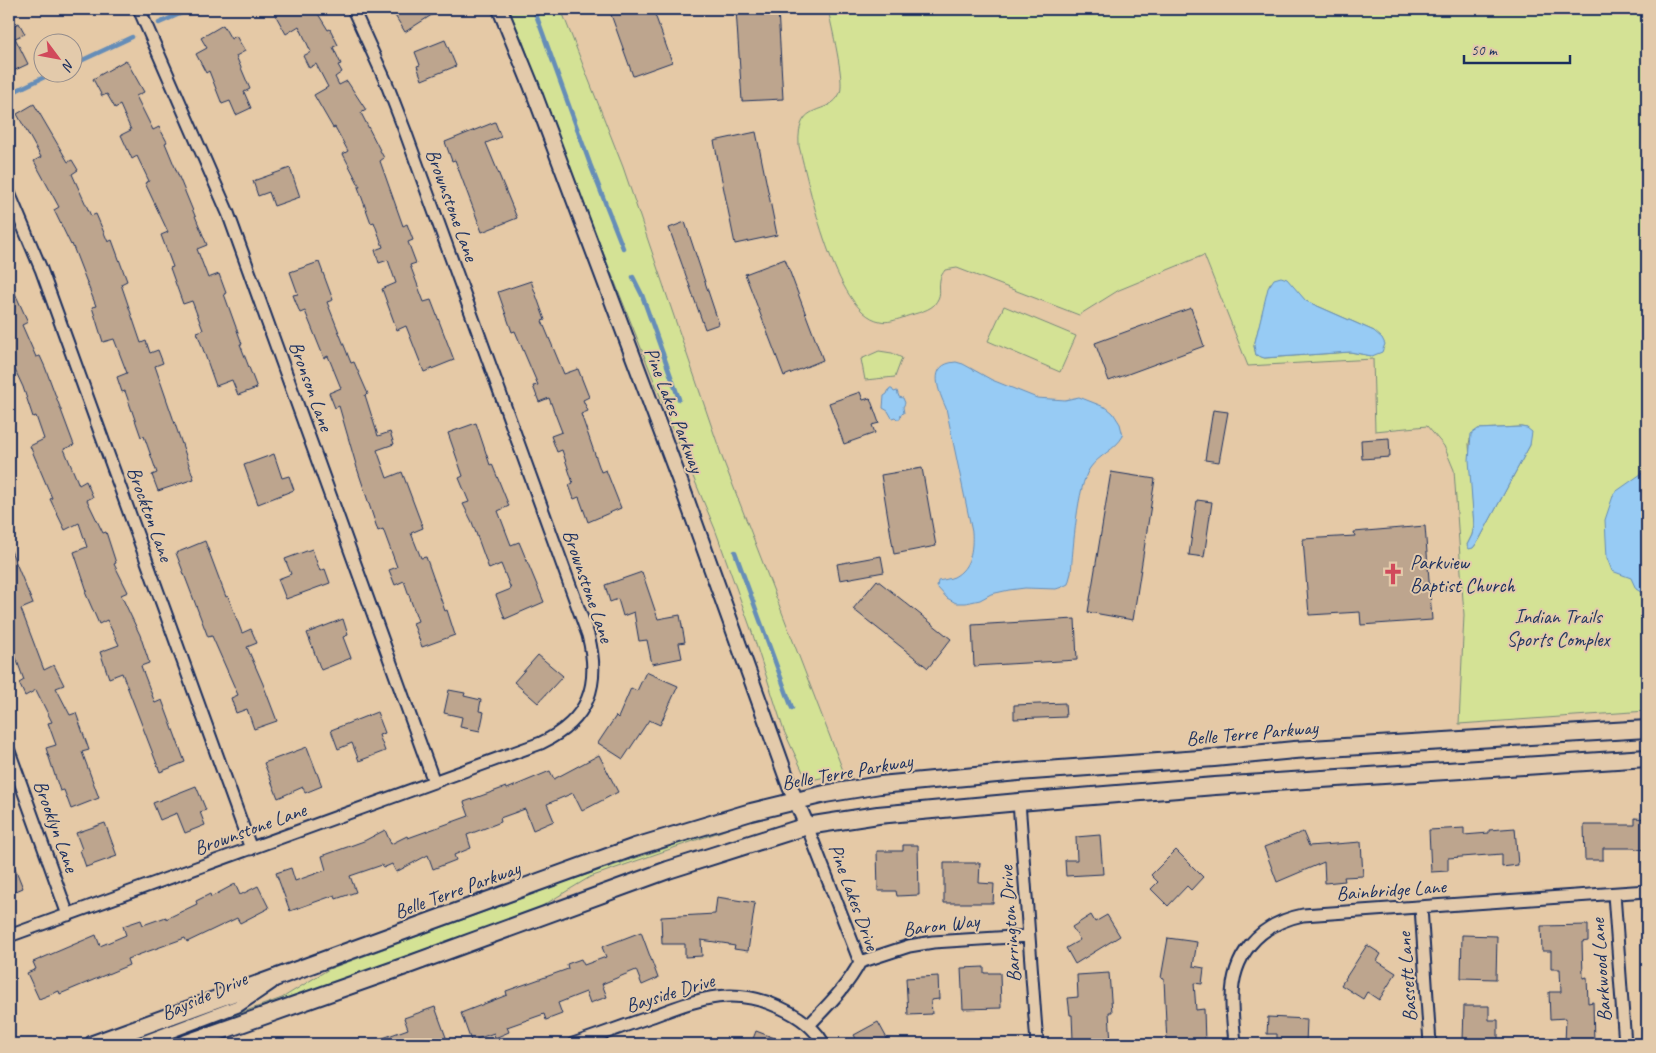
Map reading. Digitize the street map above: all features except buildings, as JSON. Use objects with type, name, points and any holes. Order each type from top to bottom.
[{"type":"main road","name":"Belle Terre Parkway","points":[[93,1044],[635,847],[734,817],[825,794],[880,785],[946,778],[1214,758],[1294,750],[1647,729]]},
{"type":"main road","points":[[184,1044],[411,964],[668,870],[807,826],[878,815],[1019,802],[1234,785],[1647,758]]},
{"type":"street","name":"Bronson Lane","points":[[139,9],[228,213],[434,782]]},
{"type":"street","name":"Brownstone Lane","points":[[9,936],[541,743],[565,729],[580,713],[589,696],[593,677],[593,658],[588,635],[405,132],[386,82],[353,9]]},
{"type":"street","name":"Pine Lakes Parkway","points":[[500,9],[531,85],[681,484],[796,801],[807,826]]},
{"type":"street","name":"Brockton Lane","points":[[9,193],[41,269],[251,848]]},
{"type":"street","name":"Brooklyn Lane","points":[[9,751],[68,914]]},
{"type":"street","name":"Barrington Drive","points":[[1019,802],[1037,1044]]},
{"type":"street","name":"Pine Lakes Drive","points":[[807,826],[860,962],[843,989],[809,1025]]},
{"type":"street","name":"Bainbridge Lane","points":[[1235,1044],[1232,1001],[1235,977],[1248,947],[1262,932],[1286,919],[1303,915],[1647,891]]},
{"type":"street","name":"Barkwood Lane","points":[[1614,894],[1625,1044]]},
{"type":"street","name":"Bassett Lane","points":[[1421,907],[1430,1044]]},
{"type":"street","name":"Baron Way","points":[[860,962],[890,951],[927,942],[1029,936]]},
{"type":"street","name":"Bayside Drive","points":[[138,1044],[238,1006],[261,992],[281,976]]},
{"type":"street","name":"Bayside Drive","points":[[574,1044],[697,1000],[722,995],[748,996],[767,1002],[792,1014],[809,1025],[824,1044]]},
{"type":"green space","points":[[509,9],[561,9],[623,167],[722,457],[844,773],[816,779],[809,777],[803,772],[784,731],[752,632],[715,529],[564,154]]},
{"type":"green space","name":"Indian Trails Sports Complex","points":[[828,9],[1647,9],[1647,711],[1459,724],[1464,615],[1454,470],[1444,446],[1427,426],[1375,431],[1373,359],[1248,366],[1204,255],[1119,290],[1079,315],[957,268],[945,270],[940,279],[938,298],[934,305],[927,309],[886,322],[864,313],[850,296],[837,272],[826,245],[799,146],[799,131],[803,121],[814,111],[829,105],[840,93],[841,77]],"holes":[[[1270,283],[1293,288],[1306,301],[1374,331],[1372,356],[1350,352],[1265,358],[1256,355],[1254,346]],[[1527,428],[1530,445],[1473,548],[1467,545],[1474,526],[1470,439],[1478,429]]]},
{"type":"green space","points":[[1004,306],[1076,336],[1060,372],[988,341]]},
{"type":"green space","points":[[879,351],[892,353],[902,358],[895,377],[865,380],[861,359]]},
{"type":"green space","points":[[728,827],[728,829],[590,877],[539,908],[163,1044],[154,1044],[282,998],[329,969],[565,882]]},
{"type":"water","points":[[1281,277],[1287,279],[1306,301],[1374,331],[1382,338],[1385,344],[1382,352],[1372,356],[1350,352],[1264,358],[1256,355],[1254,346],[1268,288],[1274,279]]},
{"type":"water","points":[[956,362],[992,380],[1037,398],[1065,400],[1079,397],[1107,408],[1113,413],[1120,424],[1123,436],[1120,441],[1094,463],[1086,477],[1076,519],[1071,573],[1068,584],[1062,587],[1056,589],[1025,588],[1009,590],[991,594],[980,600],[956,603],[947,598],[937,587],[938,581],[954,577],[964,569],[970,557],[972,545],[972,532],[946,408],[937,380],[941,368]]},
{"type":"water","points":[[889,389],[892,389],[894,392],[897,391],[899,397],[903,398],[905,403],[903,407],[904,413],[901,414],[900,419],[892,418],[888,411],[883,408],[884,396]]},
{"type":"water","points":[[1527,428],[1532,432],[1530,445],[1479,540],[1473,548],[1469,549],[1467,545],[1474,526],[1469,460],[1471,434],[1478,429]]},
{"type":"water","points":[[1647,472],[1647,596],[1636,589],[1631,578],[1612,571],[1607,558],[1605,520],[1614,493],[1641,474]]},
{"type":"waterway","points":[[159,23],[191,9]]},
{"type":"waterway","points":[[534,9],[590,164],[623,248]]},
{"type":"waterway","points":[[82,60],[132,37]]},
{"type":"waterway","points":[[9,94],[34,82]]},
{"type":"waterway","points":[[633,277],[642,295],[679,399]]},
{"type":"waterway","points":[[735,552],[792,708]]},
{"type":"place","name":"Parkview Baptist Church","points":[[1393,574]]}]
